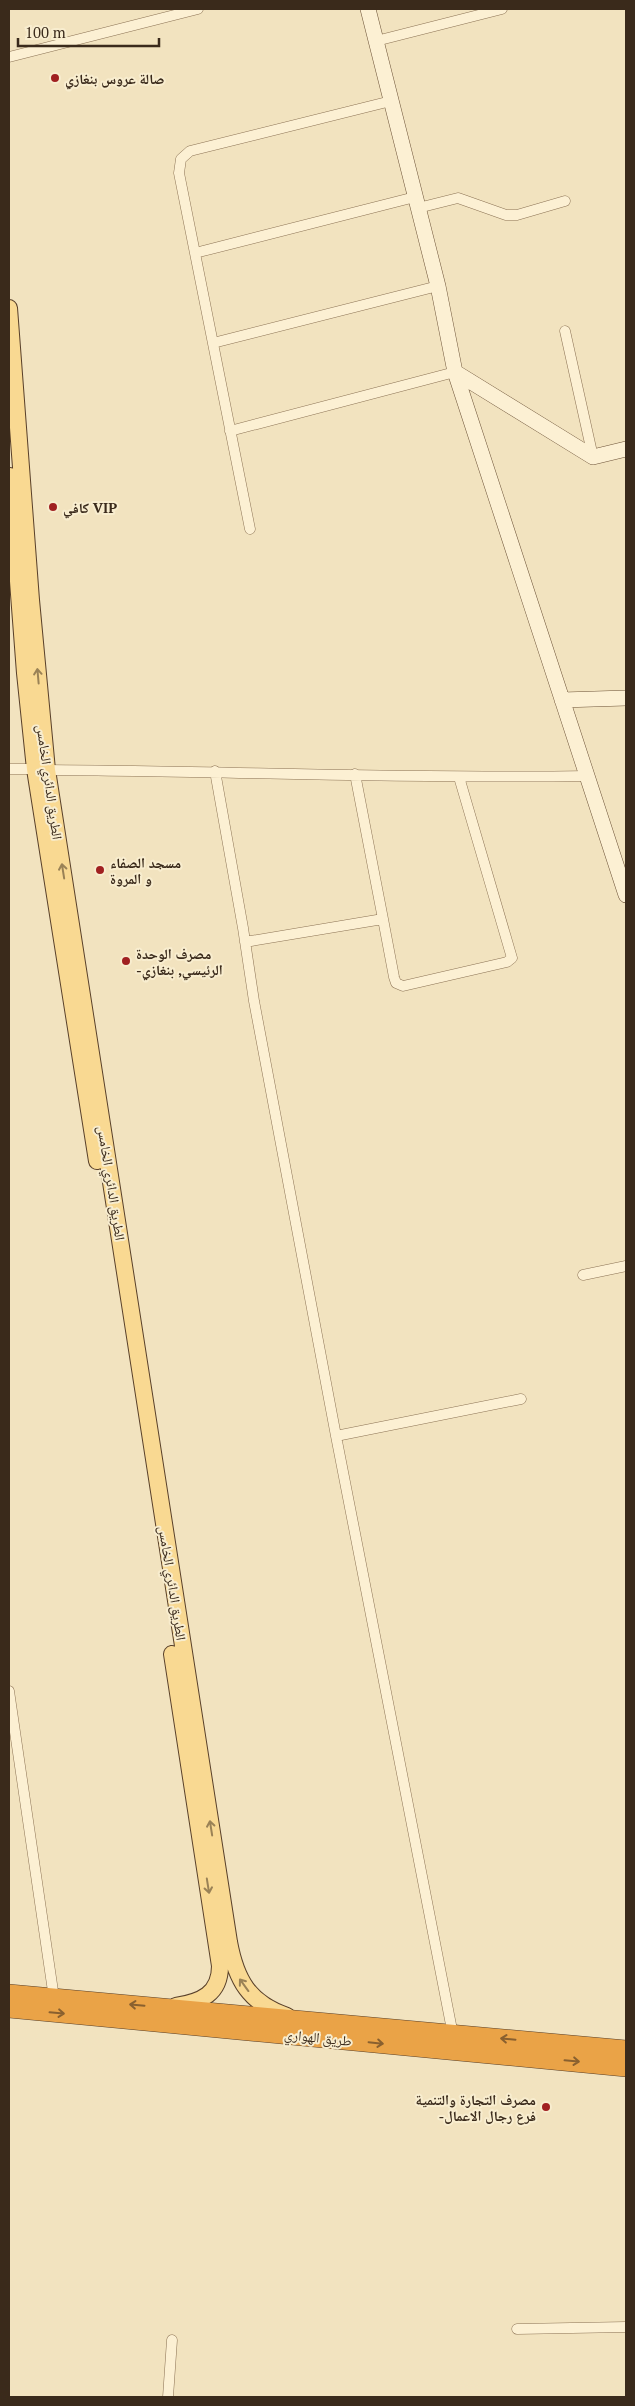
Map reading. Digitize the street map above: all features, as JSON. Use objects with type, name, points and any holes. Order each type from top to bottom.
[{"type":"highway","name":"طريق الهواري","points":[[9,1994],[299,2019],[453,2035],[626,2066]]},
{"type":"highway","name":"طريق الهواري","points":[[9,2008],[536,2050],[626,2050]]},
{"type":"main road","points":[[368,9],[438,286],[455,372],[626,895]]},
{"type":"main road","name":"الطريق الدائري الخامس","points":[[9,308],[31,600],[41,770]]},
{"type":"main road","points":[[455,372],[593,457],[626,449]]},
{"type":"main road","name":"الطريق الدائري الخامس","points":[[9,451],[25,673],[156,1514],[220,1966],[219,1980],[210,1995],[200,2000],[166,2008]]},
{"type":"main road","points":[[562,700],[626,698]]},
{"type":"main road","name":"الطريق الدائري الخامس","points":[[156,1514],[233,1962],[243,1984],[261,2003],[279,2014],[299,2019]]},
{"type":"street","points":[[9,58],[198,9]]},
{"type":"street","points":[[376,40],[502,9]]},
{"type":"street","points":[[250,529],[179,172],[181,159],[190,151],[391,101]]},
{"type":"street","points":[[195,253],[417,203],[458,198],[506,215],[517,215],[565,201]]},
{"type":"street","points":[[213,343],[438,286]]},
{"type":"street","points":[[565,331],[593,457]]},
{"type":"street","points":[[230,431],[455,372]]},
{"type":"street","points":[[9,769],[214,771],[459,777],[587,776]]},
{"type":"street","points":[[214,771],[246,942],[254,1001],[336,1436],[453,2035]]},
{"type":"street","points":[[355,774],[394,977],[396,983],[403,986],[508,962],[512,958],[459,777]]},
{"type":"street","points":[[246,942],[383,918]]},
{"type":"street","points":[[583,1275],[626,1266]]},
{"type":"street","points":[[336,1436],[521,1399]]},
{"type":"street","points":[[9,1691],[54,1998]]},
{"type":"street","points":[[517,2329],[626,2327]]},
{"type":"street","points":[[168,2397],[172,2340]]},
{"type":"place","name":"صالة عروس بنغازي","points":[[55,78]]},
{"type":"place","name":"كافي VIP","points":[[53,507]]},
{"type":"place","name":"مسجد الصفاء و المروة","points":[[100,870]]},
{"type":"place","name":"مصرف الوحدة -الرئيسي, بنغازي","points":[[126,961]]},
{"type":"place","name":"مصرف التجارة والتنمية -فرع رجال الاعمال","points":[[546,2107]]}]
